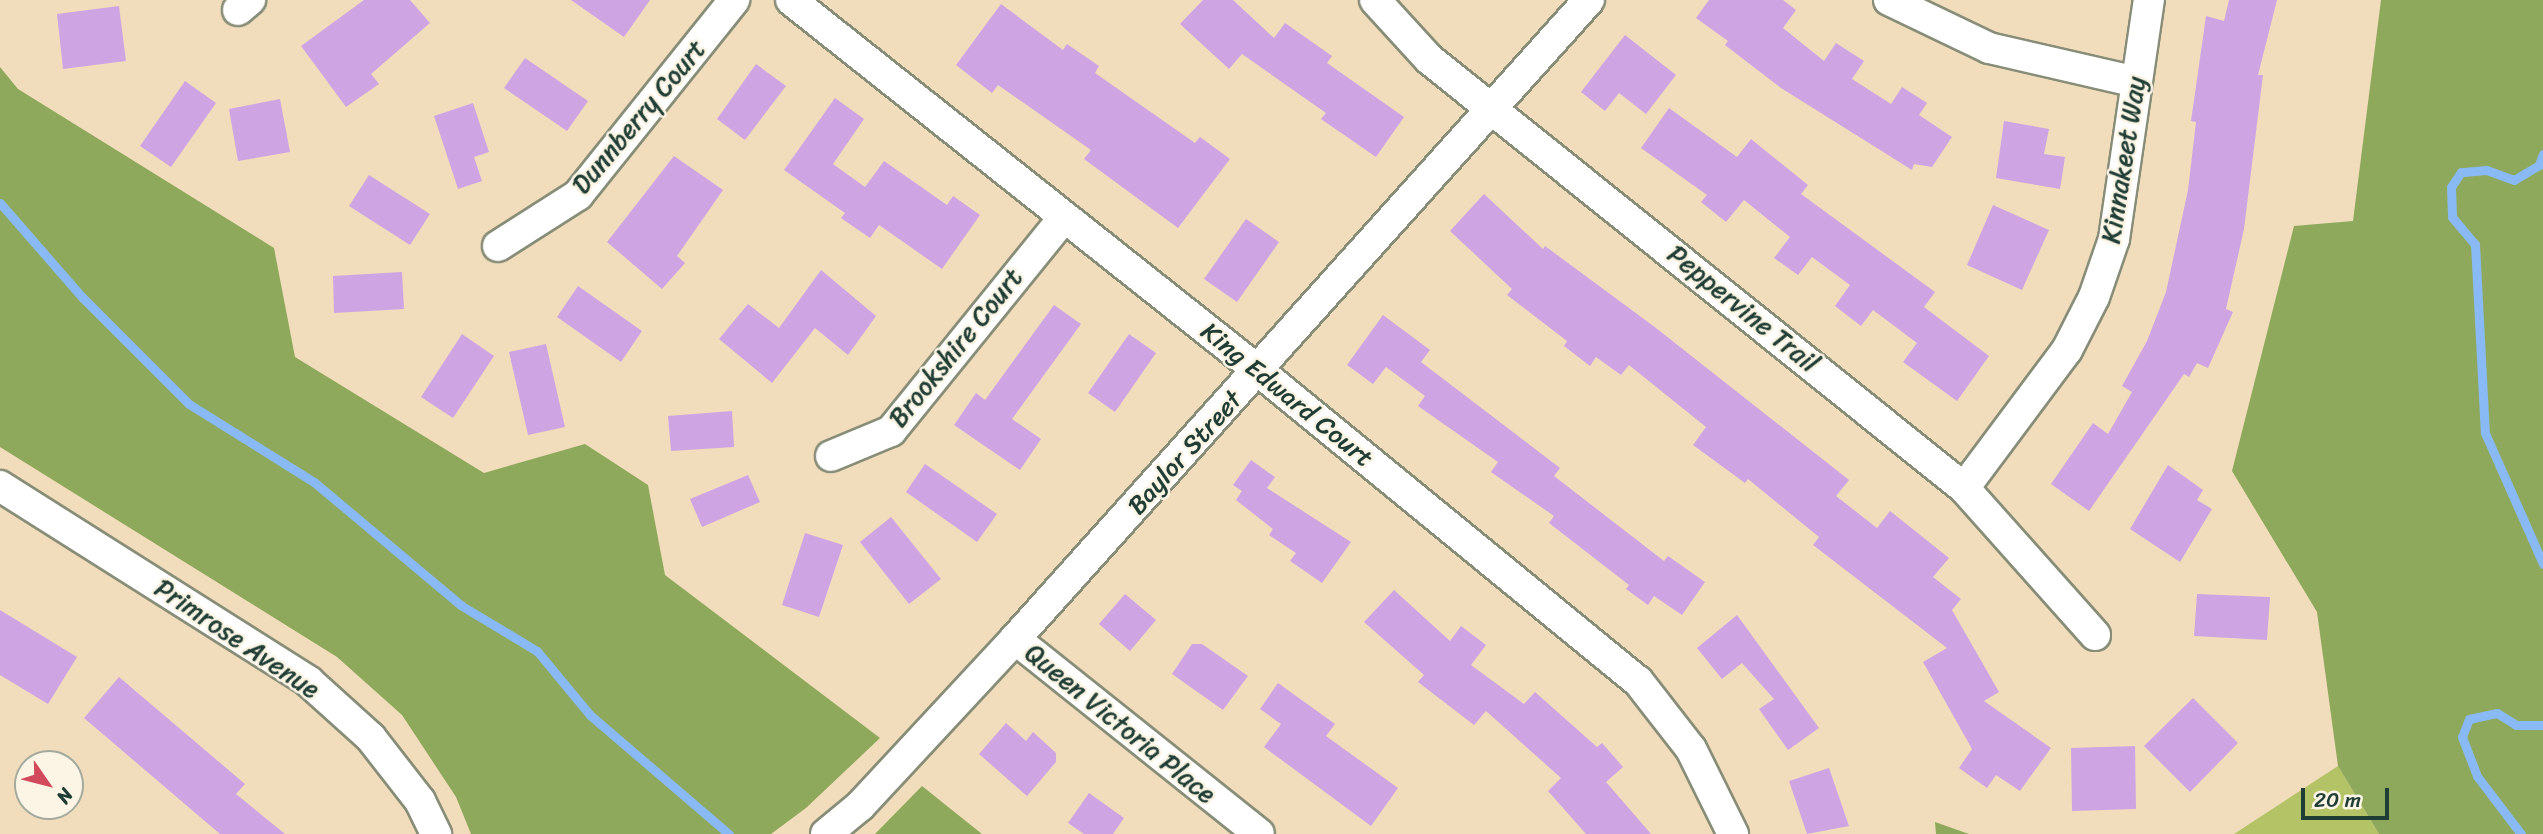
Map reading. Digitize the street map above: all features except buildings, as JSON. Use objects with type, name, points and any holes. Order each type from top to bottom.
[{"type":"street","name":"Dunnberry Court","points":[[498,246],[578,195],[734,0]]},
{"type":"street","name":"King Edward Court","points":[[791,0],[1259,372],[1638,681],[1691,749],[1733,834]]},
{"type":"street","name":"Peppervine Trail","points":[[1375,0],[1429,59],[1492,106],[1964,488],[2095,635]]},
{"type":"street","name":"Baylor Street","points":[[826,834],[860,806],[1015,639],[1259,372],[1492,106],[1589,0]]},
{"type":"street","points":[[1889,0],[1989,48],[2136,82]]},
{"type":"street","name":"Kinnakeet Way","points":[[1964,488],[2067,350],[2094,297],[2114,239],[2149,0]]},
{"type":"street","name":"Brookshire Court","points":[[831,456],[891,432],[1064,217]]},
{"type":"street","name":"Primrose Avenue","points":[[0,486],[308,681],[371,738],[420,802],[436,834]]},
{"type":"street","name":"Queen Victoria Place","points":[[1015,639],[1259,834]]},
{"type":"green space","points":[[2381,0],[2543,0],[2543,834],[2379,834],[2338,766],[2317,612],[2232,471],[2294,226],[2353,221]]},
{"type":"green space","points":[[0,67],[18,89],[274,248],[295,357],[484,473],[585,444],[648,485],[665,575],[880,738],[806,808],[771,834],[471,834],[456,797],[402,715],[337,657],[0,447]]},
{"type":"green space","points":[[2338,766],[2379,834],[2234,834]]},
{"type":"green space","points":[[922,786],[982,834],[875,834]]},
{"type":"green space","points":[[1935,822],[1969,834],[1936,834]]},
{"type":"waterway","points":[[2543,154],[2539,165],[2514,180],[2486,170],[2461,172],[2451,187],[2452,217],[2475,244],[2485,433],[2543,564]]},
{"type":"waterway","points":[[0,203],[83,298],[189,404],[314,482],[462,606],[537,651],[590,715],[729,834]]},
{"type":"waterway","points":[[2521,834],[2477,776],[2462,737],[2469,719],[2497,713],[2516,725],[2543,725]]}]
